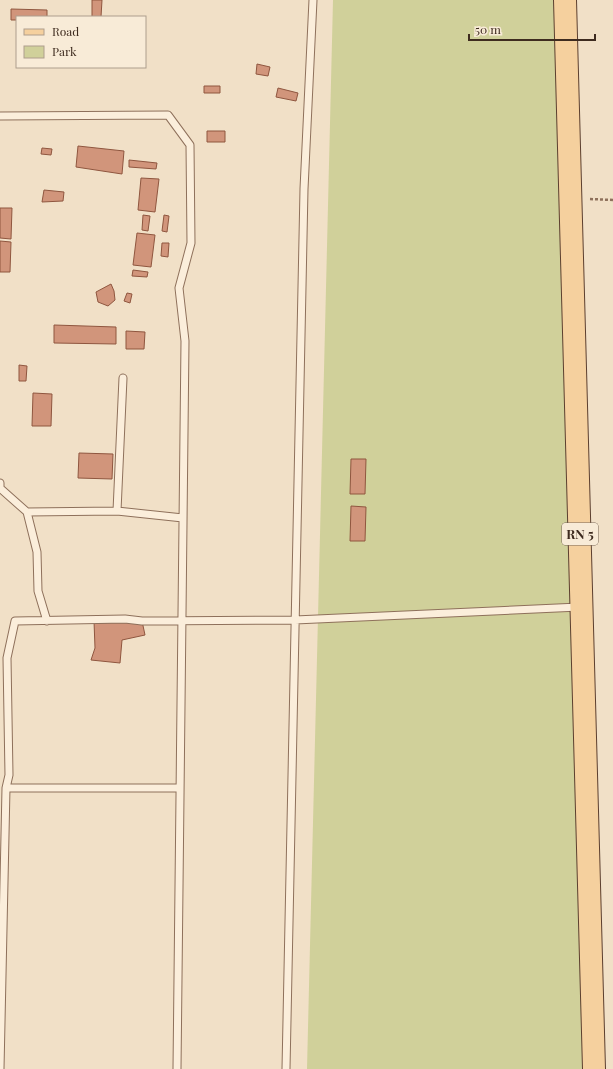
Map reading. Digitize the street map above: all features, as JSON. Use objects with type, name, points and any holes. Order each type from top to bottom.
[{"type":"main road","name":"RN 5","points":[[565,0],[594,1069]]},
{"type":"lane","points":[[286,1069],[304,189],[313,0]]},
{"type":"lane","points":[[0,116],[168,115],[190,145],[191,243],[178,288],[185,342],[177,1069]]},
{"type":"lane","points":[[118,511],[123,378]]},
{"type":"lane","points":[[0,483],[0,488],[28,512],[37,552],[38,592],[47,621]]},
{"type":"lane","points":[[28,512],[118,511],[183,518]]},
{"type":"lane","points":[[0,1069],[6,788],[9,775],[7,658],[15,621],[125,619],[182,621],[295,620],[582,607]]},
{"type":"lane","points":[[6,788],[180,788]]},
{"type":"path","points":[[571,199],[613,200]]},
{"type":"green space","points":[[333,0],[574,0],[596,1069],[307,1069]]},
{"type":"building","points":[[92,0],[102,0],[101,16],[92,16]]},
{"type":"building","points":[[11,9],[47,10],[47,16],[16,16],[16,20],[11,20]]},
{"type":"building","points":[[257,64],[270,67],[268,76],[256,74]]},
{"type":"building","points":[[204,86],[220,86],[220,93],[204,93]]},
{"type":"building","points":[[278,88],[298,93],[296,101],[276,97]]},
{"type":"building","points":[[207,131],[225,131],[225,142],[207,142]]},
{"type":"building","points":[[78,146],[124,151],[122,174],[76,167]]},
{"type":"building","points":[[42,148],[52,149],[51,155],[41,154]]},
{"type":"building","points":[[129,160],[157,163],[156,169],[129,167]]},
{"type":"building","points":[[141,178],[159,179],[155,212],[138,210]]},
{"type":"building","points":[[44,190],[64,192],[63,201],[42,202]]},
{"type":"building","points":[[0,208],[12,208],[11,239],[0,238]]},
{"type":"building","points":[[143,215],[150,216],[148,231],[142,230]]},
{"type":"building","points":[[164,215],[169,216],[167,232],[162,231]]},
{"type":"building","points":[[137,233],[155,235],[151,267],[133,265]]},
{"type":"building","points":[[0,241],[11,242],[10,272],[0,272]]},
{"type":"building","points":[[162,243],[169,243],[168,257],[161,256]]},
{"type":"building","points":[[133,270],[148,272],[147,277],[132,276]]},
{"type":"building","points":[[111,284],[114,291],[115,300],[108,306],[98,302],[96,292]]},
{"type":"building","points":[[127,293],[132,294],[130,303],[124,301]]},
{"type":"building","points":[[54,325],[116,327],[116,344],[54,343]]},
{"type":"building","points":[[126,331],[145,332],[144,349],[126,349]]},
{"type":"building","points":[[19,365],[27,366],[26,381],[19,381]]},
{"type":"building","points":[[33,393],[52,394],[51,426],[32,426]]},
{"type":"building","points":[[79,453],[113,454],[112,479],[78,478]]},
{"type":"building","points":[[351,459],[366,459],[365,494],[350,494]]},
{"type":"building","points":[[351,506],[366,507],[365,541],[350,541]]},
{"type":"building","points":[[94,621],[142,621],[145,635],[122,640],[120,663],[91,660],[95,648]]}]
